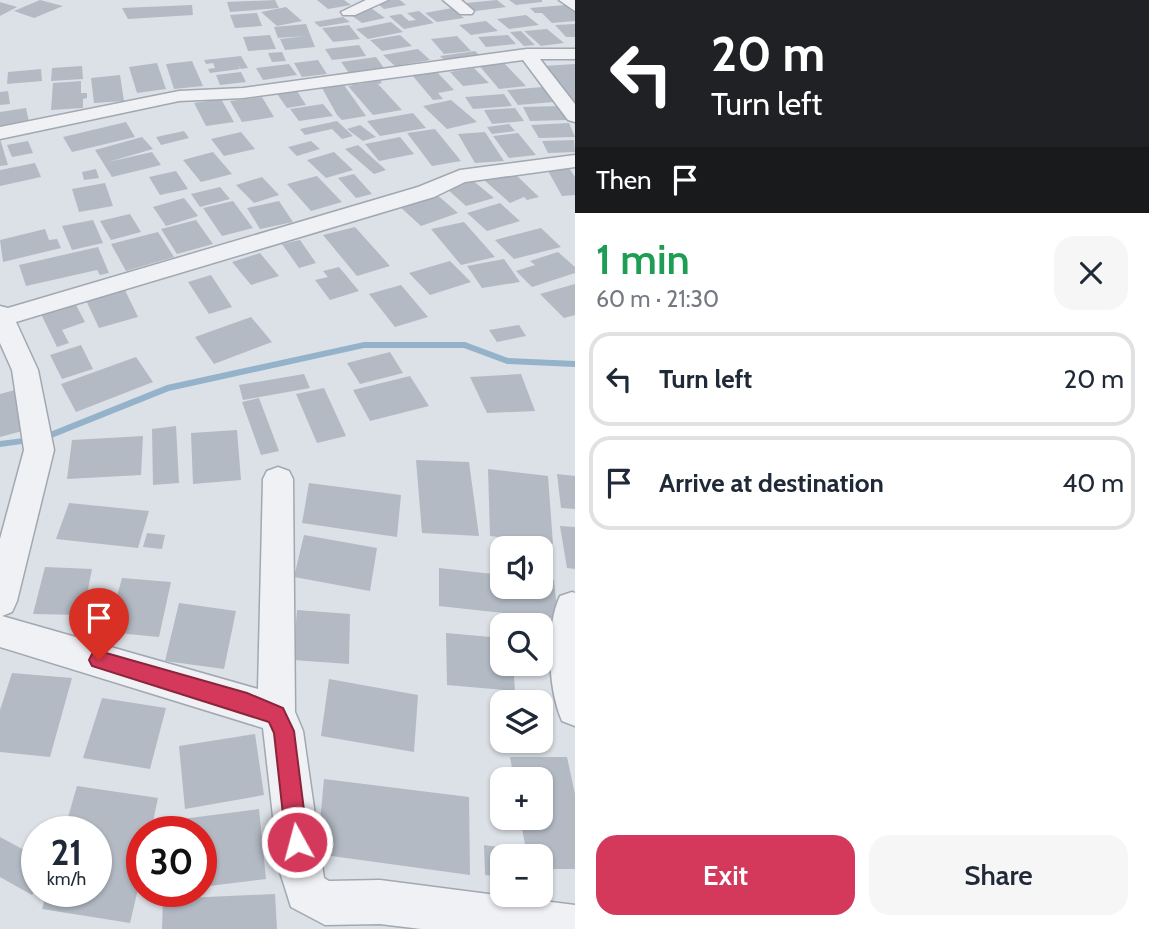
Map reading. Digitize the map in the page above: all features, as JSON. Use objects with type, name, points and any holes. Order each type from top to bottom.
[{"type":"street","points":[[451,0],[467,11]]},
{"type":"street","points":[[567,0],[575,6]]},
{"type":"street","points":[[527,54],[575,116]]},
{"type":"street","points":[[0,133],[179,96],[243,93],[527,54],[575,54]]},
{"type":"street","points":[[0,601],[37,439],[25,370],[1,316],[426,192],[460,176],[575,161]]},
{"type":"street","points":[[278,479],[276,715],[284,731],[300,869],[306,892],[325,903],[378,916],[575,927]]},
{"type":"street","points":[[572,607],[568,660],[575,708]]},
{"type":"street","points":[[0,631],[247,703],[276,715]]},
{"type":"building","points":[[40,0],[63,6],[34,18],[14,11]]},
{"type":"building","points":[[275,0],[279,8],[230,12],[227,2]]},
{"type":"building","points":[[317,0],[344,0],[351,5],[328,9]]},
{"type":"building","points":[[400,0],[406,5],[384,9],[377,3]]},
{"type":"building","points":[[497,0],[506,7],[476,11],[466,3]]},
{"type":"building","points":[[509,0],[542,0],[542,2],[516,5]]},
{"type":"building","points":[[0,2],[17,7],[0,16]]},
{"type":"building","points":[[192,5],[193,15],[128,19],[122,8]]},
{"type":"building","points":[[565,5],[575,10],[575,21],[552,23],[542,13],[535,13],[530,8]]},
{"type":"building","points":[[286,7],[302,21],[277,26],[261,12]]},
{"type":"building","points":[[371,8],[385,18],[362,23],[348,13]]},
{"type":"building","points":[[452,8],[464,18],[437,22],[425,13]]},
{"type":"building","points":[[419,11],[434,23],[404,29],[389,16],[401,14],[409,21],[416,20],[407,13]]},
{"type":"building","points":[[257,13],[262,26],[235,28],[230,15]]},
{"type":"building","points":[[526,15],[539,25],[509,29],[497,19]]},
{"type":"building","points":[[343,17],[350,22],[320,27],[314,22]]},
{"type":"building","points":[[486,21],[498,31],[471,35],[459,25]]},
{"type":"building","points":[[391,22],[403,32],[368,39],[356,29]]},
{"type":"building","points":[[306,24],[315,47],[285,50],[280,39],[306,36],[278,38],[274,27]]},
{"type":"building","points":[[575,24],[575,37],[566,37],[555,25]]},
{"type":"building","points":[[349,25],[360,39],[333,42],[322,28]]},
{"type":"building","points":[[547,29],[564,43],[541,46],[524,31]]},
{"type":"building","points":[[521,31],[535,45],[524,46],[510,32]]},
{"type":"building","points":[[270,35],[276,49],[248,51],[243,37]]},
{"type":"building","points":[[400,35],[412,46],[382,51],[370,40]]},
{"type":"building","points":[[508,35],[516,44],[486,47],[478,37]]},
{"type":"building","points":[[457,36],[471,51],[444,54],[431,39]]},
{"type":"building","points":[[359,45],[366,56],[332,60],[325,49]]},
{"type":"building","points":[[418,49],[430,60],[395,66],[383,55]]},
{"type":"building","points":[[475,51],[479,55],[444,60],[440,56]]},
{"type":"building","points":[[282,52],[286,61],[272,62],[268,53]]},
{"type":"building","points":[[241,56],[248,68],[241,69],[238,65],[240,69],[210,73],[208,69],[215,68],[213,63],[206,64],[204,60]]},
{"type":"building","points":[[376,57],[384,68],[349,73],[341,62]]},
{"type":"building","points":[[318,60],[327,74],[302,77],[294,63]]},
{"type":"building","points":[[192,61],[203,86],[174,89],[166,64]]},
{"type":"building","points":[[502,61],[526,86],[499,89],[477,63]]},
{"type":"building","points":[[157,63],[166,89],[137,93],[129,67]]},
{"type":"building","points":[[289,64],[297,75],[263,80],[256,68]]},
{"type":"building","points":[[575,64],[575,105],[544,66]]},
{"type":"building","points":[[82,66],[83,79],[51,81],[52,68]]},
{"type":"building","points":[[474,68],[489,83],[463,86],[450,72]]},
{"type":"building","points":[[41,69],[42,81],[7,84],[8,72]]},
{"type":"building","points":[[241,72],[246,82],[220,85],[216,75]]},
{"type":"building","points":[[437,72],[454,90],[438,93],[443,99],[433,100],[412,75]]},
{"type":"building","points":[[120,75],[124,101],[94,103],[91,78]]},
{"type":"building","points":[[356,80],[359,84],[380,80],[382,83],[378,84],[402,110],[373,115],[348,86],[353,85],[350,81]]},
{"type":"building","points":[[81,81],[81,93],[87,93],[87,98],[83,99],[83,108],[51,110],[53,83]]},
{"type":"building","points":[[344,85],[366,116],[342,120],[337,115],[322,88]]},
{"type":"building","points":[[542,87],[554,102],[518,105],[507,90]]},
{"type":"building","points":[[295,88],[306,105],[287,108],[275,91]]},
{"type":"building","points":[[8,91],[10,104],[0,105],[0,92]]},
{"type":"building","points":[[504,94],[512,106],[473,109],[465,97]]},
{"type":"building","points":[[262,97],[274,117],[242,122],[230,101]]},
{"type":"building","points":[[221,99],[234,122],[206,126],[194,103]]},
{"type":"building","points":[[451,100],[477,122],[447,129],[423,106]]},
{"type":"building","points":[[323,104],[333,116],[299,121],[290,109]]},
{"type":"building","points":[[560,106],[567,120],[530,121],[523,107]]},
{"type":"building","points":[[26,108],[29,122],[0,127],[0,112]]},
{"type":"building","points":[[515,108],[524,121],[492,124],[484,110]]},
{"type":"building","points":[[413,113],[426,128],[380,136],[367,121]]},
{"type":"building","points":[[337,121],[353,136],[342,139],[332,129],[305,135],[300,129]]},
{"type":"building","points":[[126,122],[135,137],[72,152],[63,137]]},
{"type":"building","points":[[569,123],[575,137],[539,138],[531,125]]},
{"type":"building","points":[[509,124],[515,131],[492,134],[487,127]]},
{"type":"building","points":[[360,125],[376,137],[363,141],[347,129]]},
{"type":"building","points":[[435,129],[461,161],[432,166],[407,133]]},
{"type":"building","points":[[184,131],[189,138],[161,145],[156,137]]},
{"type":"building","points":[[241,132],[255,149],[224,156],[211,139]]},
{"type":"building","points":[[485,132],[504,161],[475,163],[458,134]]},
{"type":"building","points":[[518,133],[536,155],[509,158],[493,136]]},
{"type":"building","points":[[142,137],[153,149],[108,162],[152,152],[161,165],[112,177],[95,150]]},
{"type":"building","points":[[400,137],[414,154],[379,161],[365,144]]},
{"type":"building","points":[[0,139],[8,165],[0,166]]},
{"type":"building","points":[[574,140],[575,152],[548,153],[542,141]]},
{"type":"building","points":[[28,141],[33,153],[12,157],[7,145]]},
{"type":"building","points":[[311,141],[320,149],[297,156],[288,147]]},
{"type":"building","points":[[358,145],[386,170],[374,174],[345,149]]},
{"type":"building","points":[[213,152],[232,174],[201,182],[183,160]]},
{"type":"building","points":[[334,152],[353,170],[326,178],[307,160]]},
{"type":"building","points":[[35,163],[41,177],[0,186],[0,170]]},
{"type":"building","points":[[569,168],[575,177],[575,195],[562,196],[547,169]]},
{"type":"building","points":[[96,169],[99,178],[84,180],[82,172]]},
{"type":"building","points":[[176,171],[188,189],[160,195],[149,177]]},
{"type":"building","points":[[514,173],[539,197],[527,200],[524,197],[510,203],[484,180]]},
{"type":"building","points":[[354,174],[372,194],[356,198],[338,178]]},
{"type":"building","points":[[317,176],[342,202],[311,211],[287,184]]},
{"type":"building","points":[[262,177],[279,195],[254,203],[236,185]]},
{"type":"building","points":[[471,179],[494,198],[466,206],[445,187]]},
{"type":"building","points":[[105,183],[113,206],[79,212],[72,189]]},
{"type":"building","points":[[220,187],[230,199],[200,207],[191,194]]},
{"type":"building","points":[[435,193],[458,213],[421,226],[398,205]]},
{"type":"building","points":[[184,198],[198,216],[166,226],[153,207]]},
{"type":"building","points":[[233,201],[253,228],[222,236],[203,208]]},
{"type":"building","points":[[279,201],[293,222],[260,229],[247,208]]},
{"type":"building","points":[[500,203],[520,221],[487,231],[467,213]]},
{"type":"building","points":[[130,214],[141,232],[111,240],[100,221]]},
{"type":"building","points":[[93,220],[103,243],[72,250],[62,226]]},
{"type":"building","points":[[196,220],[213,244],[177,254],[161,229]]},
{"type":"building","points":[[464,222],[495,257],[461,265],[431,229]]},
{"type":"building","points":[[355,227],[390,266],[357,276],[323,235]]},
{"type":"building","points":[[541,228],[561,247],[514,259],[495,240]]},
{"type":"building","points":[[45,229],[49,240],[57,239],[61,248],[3,262],[0,240]]},
{"type":"building","points":[[158,232],[174,257],[126,271],[111,244]]},
{"type":"building","points":[[300,240],[316,263],[299,268],[282,244]]},
{"type":"building","points":[[98,247],[109,273],[100,275],[97,270],[26,286],[19,265]]},
{"type":"building","points":[[558,252],[575,267],[575,273],[532,287],[516,271],[535,265],[530,261]]},
{"type":"building","points":[[260,253],[279,276],[251,285],[232,262]]},
{"type":"building","points":[[504,259],[520,282],[482,288],[467,266]]},
{"type":"building","points":[[450,261],[471,282],[430,295],[409,273]]},
{"type":"building","points":[[339,267],[359,291],[330,300],[315,280],[328,277],[323,271]]},
{"type":"building","points":[[211,275],[232,307],[209,314],[188,282]]},
{"type":"building","points":[[575,284],[575,315],[564,318],[540,294]]},
{"type":"building","points":[[401,285],[428,317],[395,327],[369,294]]},
{"type":"building","points":[[123,286],[138,317],[99,328],[84,296]]},
{"type":"building","points":[[73,299],[85,322],[62,330],[69,343],[57,347],[39,310]]},
{"type":"building","points":[[251,317],[272,342],[214,364],[195,337]]},
{"type":"building","points":[[519,325],[526,336],[497,342],[489,330]]},
{"type":"building","points":[[81,345],[93,369],[62,379],[50,355]]},
{"type":"building","points":[[390,352],[403,373],[360,384],[347,363]]},
{"type":"building","points":[[136,357],[153,382],[76,412],[61,384]]},
{"type":"building","points":[[304,374],[310,388],[243,400],[239,385]]},
{"type":"building","points":[[521,374],[535,411],[487,413],[470,377]]},
{"type":"building","points":[[410,376],[429,406],[370,421],[353,390]]},
{"type":"building","points":[[324,388],[346,436],[317,443],[296,394]]},
{"type":"building","points":[[15,390],[26,430],[0,437],[0,394]]},
{"type":"building","points":[[259,398],[279,451],[261,455],[242,402]]},
{"type":"building","points":[[176,426],[179,483],[153,485],[152,429]]},
{"type":"building","points":[[237,430],[241,480],[193,484],[191,433]]},
{"type":"building","points":[[143,436],[141,475],[67,479],[72,440]]},
{"type":"building","points":[[416,460],[469,462],[479,536],[422,533]]},
{"type":"building","points":[[488,469],[548,476],[552,536],[490,536]]},
{"type":"building","points":[[557,474],[575,476],[575,509],[561,508]]},
{"type":"building","points":[[309,483],[401,495],[397,537],[302,523]]},
{"type":"building","points":[[69,503],[149,511],[138,548],[56,539]]},
{"type":"building","points":[[560,526],[575,527],[575,569],[567,568]]},
{"type":"building","points":[[147,533],[165,535],[162,549],[143,547]]},
{"type":"building","points":[[304,535],[377,548],[370,591],[294,577]]},
{"type":"building","points":[[45,567],[92,569],[83,615],[33,614]]},
{"type":"building","points":[[439,568],[490,574],[490,599],[553,599],[554,580],[558,619],[553,618],[553,613],[503,613],[439,606]]},
{"type":"building","points":[[122,578],[171,582],[159,637],[107,632]]},
{"type":"building","points":[[179,603],[236,611],[224,669],[165,661]]},
{"type":"building","points":[[297,610],[350,614],[349,664],[293,660]]},
{"type":"building","points":[[446,633],[490,637],[490,676],[514,676],[515,690],[504,690],[447,685]]},
{"type":"building","points":[[12,673],[72,678],[50,757],[0,752],[0,710]]},
{"type":"building","points":[[329,679],[418,695],[414,752],[321,736]]},
{"type":"building","points":[[102,698],[166,708],[150,769],[83,758]]},
{"type":"building","points":[[255,734],[264,795],[185,809],[179,746]]},
{"type":"building","points":[[510,757],[567,757],[575,794],[575,869],[553,869],[553,844],[525,844],[522,830],[553,830],[553,767],[512,767]]},
{"type":"building","points":[[324,779],[469,797],[470,875],[317,854]]},
{"type":"building","points":[[77,786],[158,798],[154,816],[126,816],[126,907],[134,907],[130,923],[42,909],[112,907],[112,816],[68,816]]},
{"type":"building","points":[[259,809],[266,879],[217,885],[217,816],[205,816]]},
{"type":"building","points":[[0,837],[21,848],[21,889],[0,877]]},
{"type":"building","points":[[484,845],[490,846],[490,876],[485,875]]},
{"type":"building","points":[[275,894],[277,929],[162,929],[163,907],[217,907],[217,897]]},
{"type":"waterway","points":[[0,444],[41,439],[167,388],[364,345],[465,345],[507,361],[575,364]]},
{"type":"route","points":[[99,660],[247,703],[276,715],[284,731],[297,842]]}]
